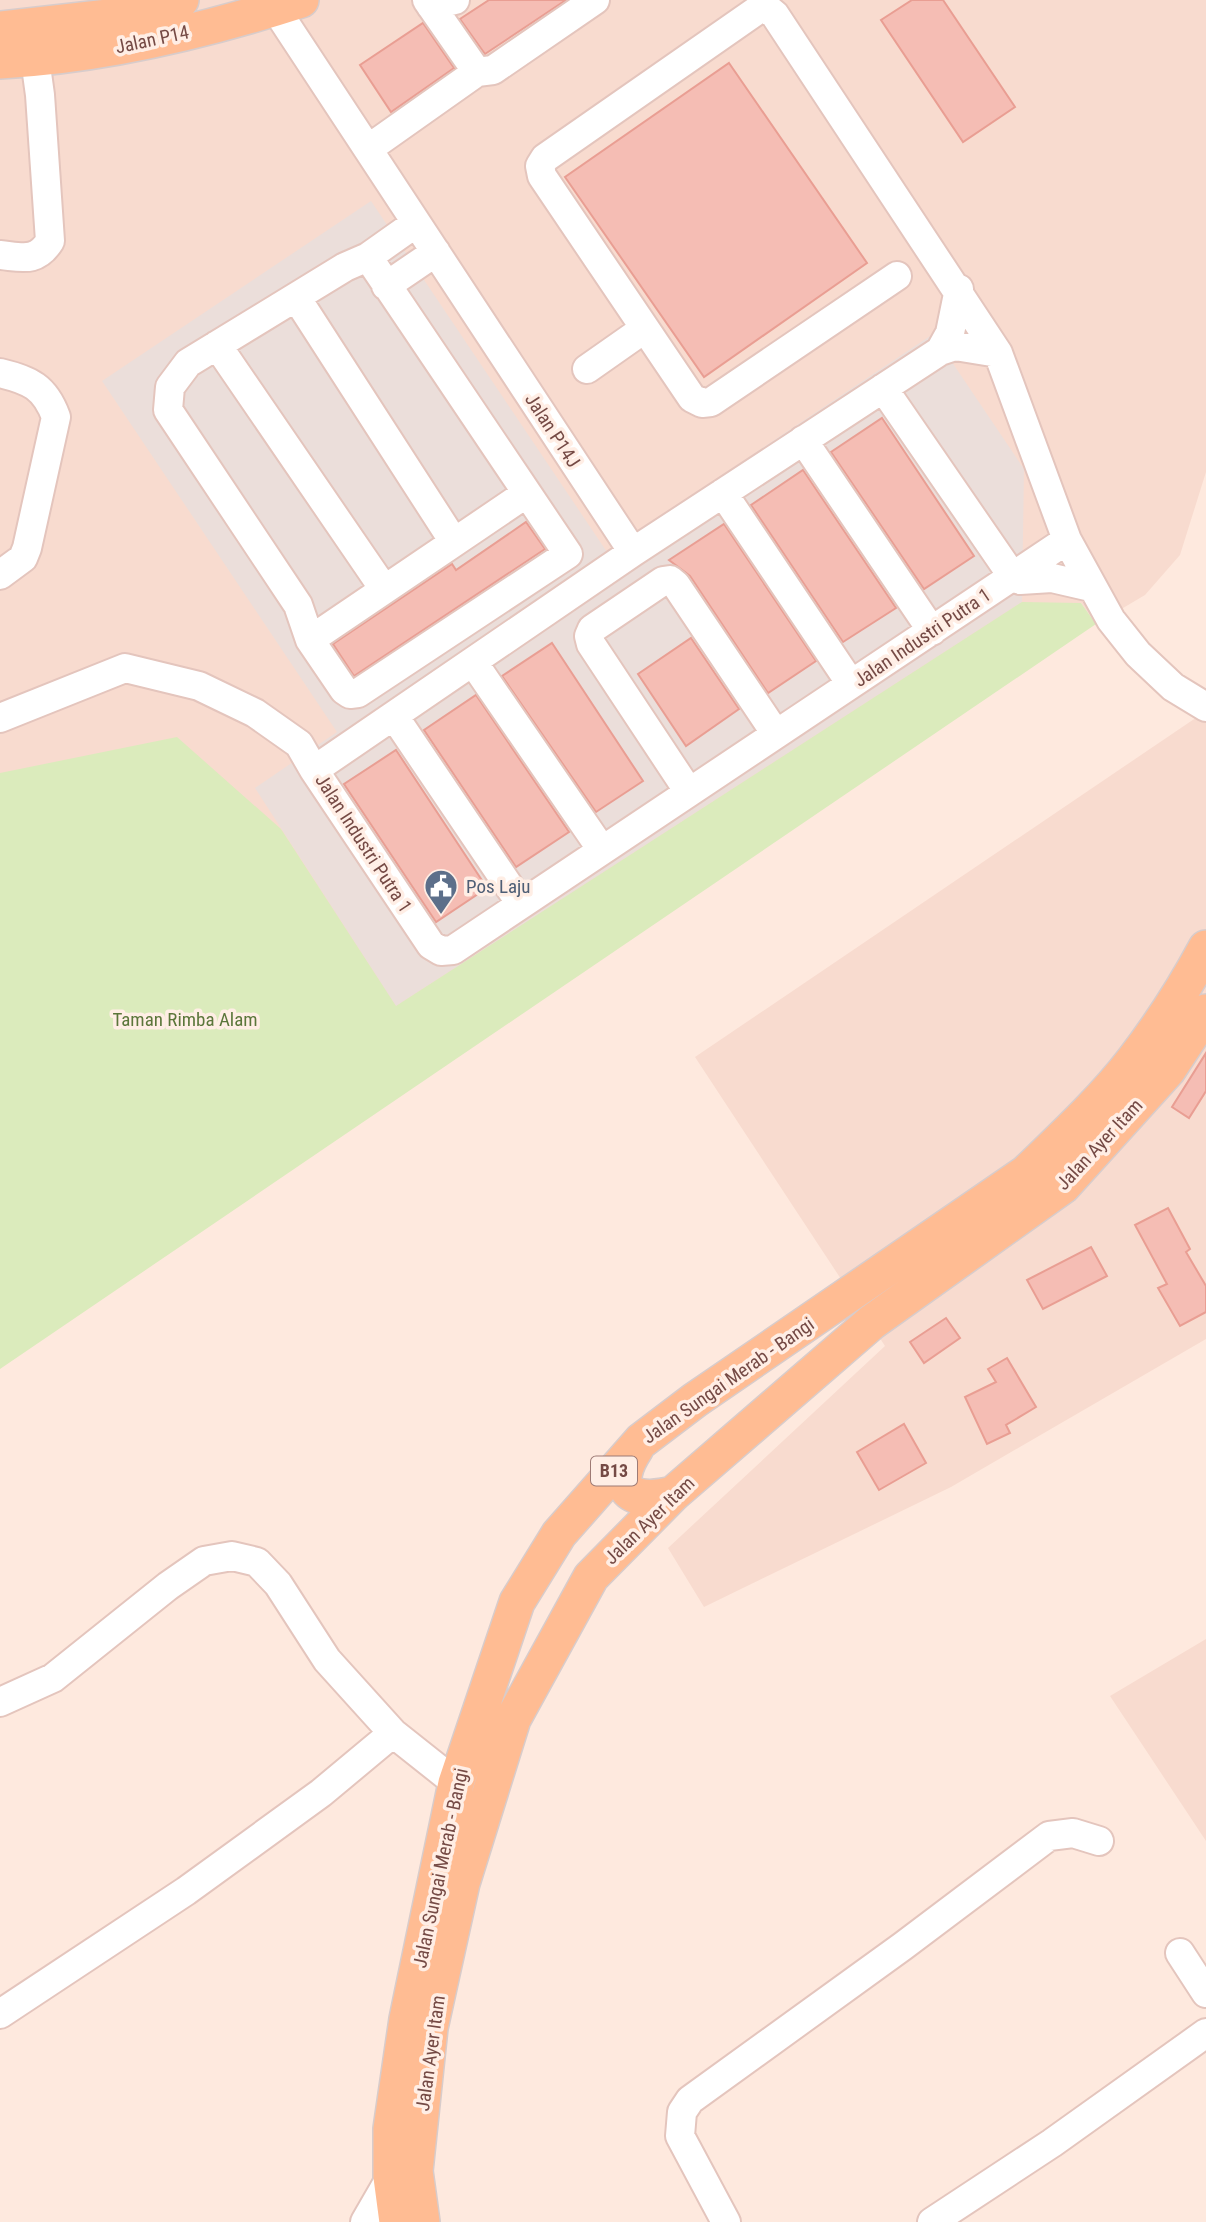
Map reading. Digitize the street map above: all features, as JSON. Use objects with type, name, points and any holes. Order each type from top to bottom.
[{"type":"main road","name":"Jalan P14","points":[[0,29],[108,17],[181,0]]},
{"type":"main road","name":"Jalan P14","points":[[0,61],[105,49],[226,23],[283,3]]},
{"type":"main road","name":"Jalan Sungai Merab - Bangi","points":[[397,2222],[391,2177],[391,2129],[407,2019],[456,1783],[517,1602],[559,1534],[641,1441],[695,1400],[1026,1173],[1133,1062],[1206,948]]},
{"type":"main road","name":"Jalan Ayer Itam","points":[[422,2222],[415,2172],[430,2028],[462,1883],[513,1719],[592,1577],[673,1494],[872,1322],[1063,1186],[1168,1070],[1206,1012]]},
{"type":"main road","points":[[641,1441],[623,1473],[628,1491],[647,1499],[673,1494]]},
{"type":"main road","points":[[559,1534],[571,1523],[583,1519],[595,1524],[602,1532],[607,1541],[606,1551],[592,1577]]},
{"type":"street","points":[[368,149],[477,72],[493,70],[595,0]]},
{"type":"street","points":[[438,2],[477,72]]},
{"type":"street","name":"Jalan P14J","points":[[283,3],[368,149],[633,552]]},
{"type":"street","points":[[897,276],[710,402],[702,403],[692,398],[644,329],[542,176],[540,166],[545,158],[759,9],[768,9],[775,15],[959,289],[999,353],[1068,540],[1111,620],[1138,654],[1173,687],[1206,708]]},
{"type":"street","points":[[0,256],[29,258],[42,253],[50,242],[35,59]]},
{"type":"street","points":[[368,257],[568,554],[358,693],[350,694],[344,690],[310,640],[298,605],[168,410],[170,387],[188,363],[345,267],[368,257],[416,222]]},
{"type":"street","points":[[386,286],[436,252]]},
{"type":"street","points":[[940,351],[950,333],[959,289]]},
{"type":"street","points":[[296,297],[454,542]]},
{"type":"street","points":[[587,369],[644,329]]},
{"type":"street","points":[[218,345],[384,589]]},
{"type":"street","points":[[633,552],[940,351],[955,346],[999,353]]},
{"type":"street","points":[[0,373],[22,378],[40,389],[50,402],[56,417],[27,548],[23,558],[0,575]]},
{"type":"street","points":[[883,388],[1013,577],[1020,580],[1052,578],[1091,587]]},
{"type":"street","points":[[803,440],[932,631]]},
{"type":"street","points":[[310,640],[527,493]]},
{"type":"street","points":[[723,493],[851,684]]},
{"type":"street","name":"Jalan Industri Putra 1","points":[[633,552],[314,770],[431,945],[441,951],[453,950],[1068,540]]},
{"type":"street","points":[[689,792],[591,644],[589,636],[592,629],[663,581],[670,580],[676,585],[776,734]]},
{"type":"street","points":[[473,662],[602,850]]},
{"type":"street","points":[[0,718],[125,668],[199,686],[255,713],[299,744],[314,770]]},
{"type":"street","points":[[394,716],[521,904]]},
{"type":"street","points":[[0,1702],[52,1678],[167,1586],[204,1561],[232,1556],[257,1562],[278,1584],[327,1660],[393,1733],[456,1783]]},
{"type":"street","points":[[0,2014],[186,1891],[321,1793],[393,1733]]},
{"type":"street","points":[[726,2222],[680,2136],[682,2112],[690,2100],[903,1946],[1049,1836],[1073,1833],[1098,1842]]},
{"type":"street","points":[[1180,1953],[1206,1993]]},
{"type":"street","points":[[932,2222],[1052,2143],[1206,2033]]},
{"type":"street","points":[[365,2222],[391,2177]]},
{"type":"shaded area","points":[[0,0],[1206,0],[1206,472],[1180,555],[1145,595],[1096,624],[1081,603],[0,1368]]},
{"type":"shaded area","points":[[371,201],[607,552],[933,334],[1024,469],[1022,602],[396,1006],[255,788],[337,732],[102,381]]},
{"type":"shaded area","points":[[1206,711],[1206,1339],[951,1487],[704,1607],[668,1548],[885,1346],[695,1057]]},
{"type":"shaded area","points":[[1206,1639],[1206,1841],[1110,1696]]},
{"type":"green space","name":"Taman Rimba Alam","points":[[1022,602],[1081,603],[1096,624],[0,1369],[0,773],[177,737],[281,829],[396,1006]]},
{"type":"building","points":[[489,0],[566,0],[485,54],[460,19]]},
{"type":"building","points":[[912,0],[943,0],[1015,107],[963,142],[881,20]]},
{"type":"building","points":[[423,23],[454,68],[391,112],[360,65]]},
{"type":"building","points":[[729,63],[867,263],[704,377],[565,177]]},
{"type":"building","points":[[882,418],[974,556],[924,589],[831,452]]},
{"type":"building","points":[[803,470],[896,608],[843,642],[751,505]]},
{"type":"building","points":[[526,522],[545,549],[354,676],[333,644],[452,564],[456,570]]},
{"type":"building","points":[[724,524],[816,661],[768,693],[690,576],[669,560]]},
{"type":"building","points":[[691,638],[739,709],[686,746],[638,674]]},
{"type":"building","points":[[552,643],[643,781],[596,812],[502,676]]},
{"type":"building","points":[[476,695],[569,832],[516,867],[424,730]]},
{"type":"building","points":[[396,750],[487,888],[436,922],[344,784]]},
{"type":"building","points":[[1206,1053],[1206,1091],[1189,1118],[1172,1107]]},
{"type":"building","points":[[1168,1208],[1190,1249],[1186,1252],[1206,1286],[1206,1312],[1180,1326],[1158,1288],[1167,1284],[1135,1225]]},
{"type":"building","points":[[1091,1247],[1107,1276],[1043,1309],[1027,1280]]},
{"type":"building","points":[[946,1318],[960,1338],[924,1363],[910,1342]]},
{"type":"building","points":[[1007,1358],[1036,1407],[1006,1425],[1010,1433],[987,1444],[965,1397],[996,1382],[988,1369]]},
{"type":"building","points":[[904,1424],[926,1463],[879,1490],[857,1452]]},
{"type":"place","name":"Pos Laju","points":[[441,916]]}]
